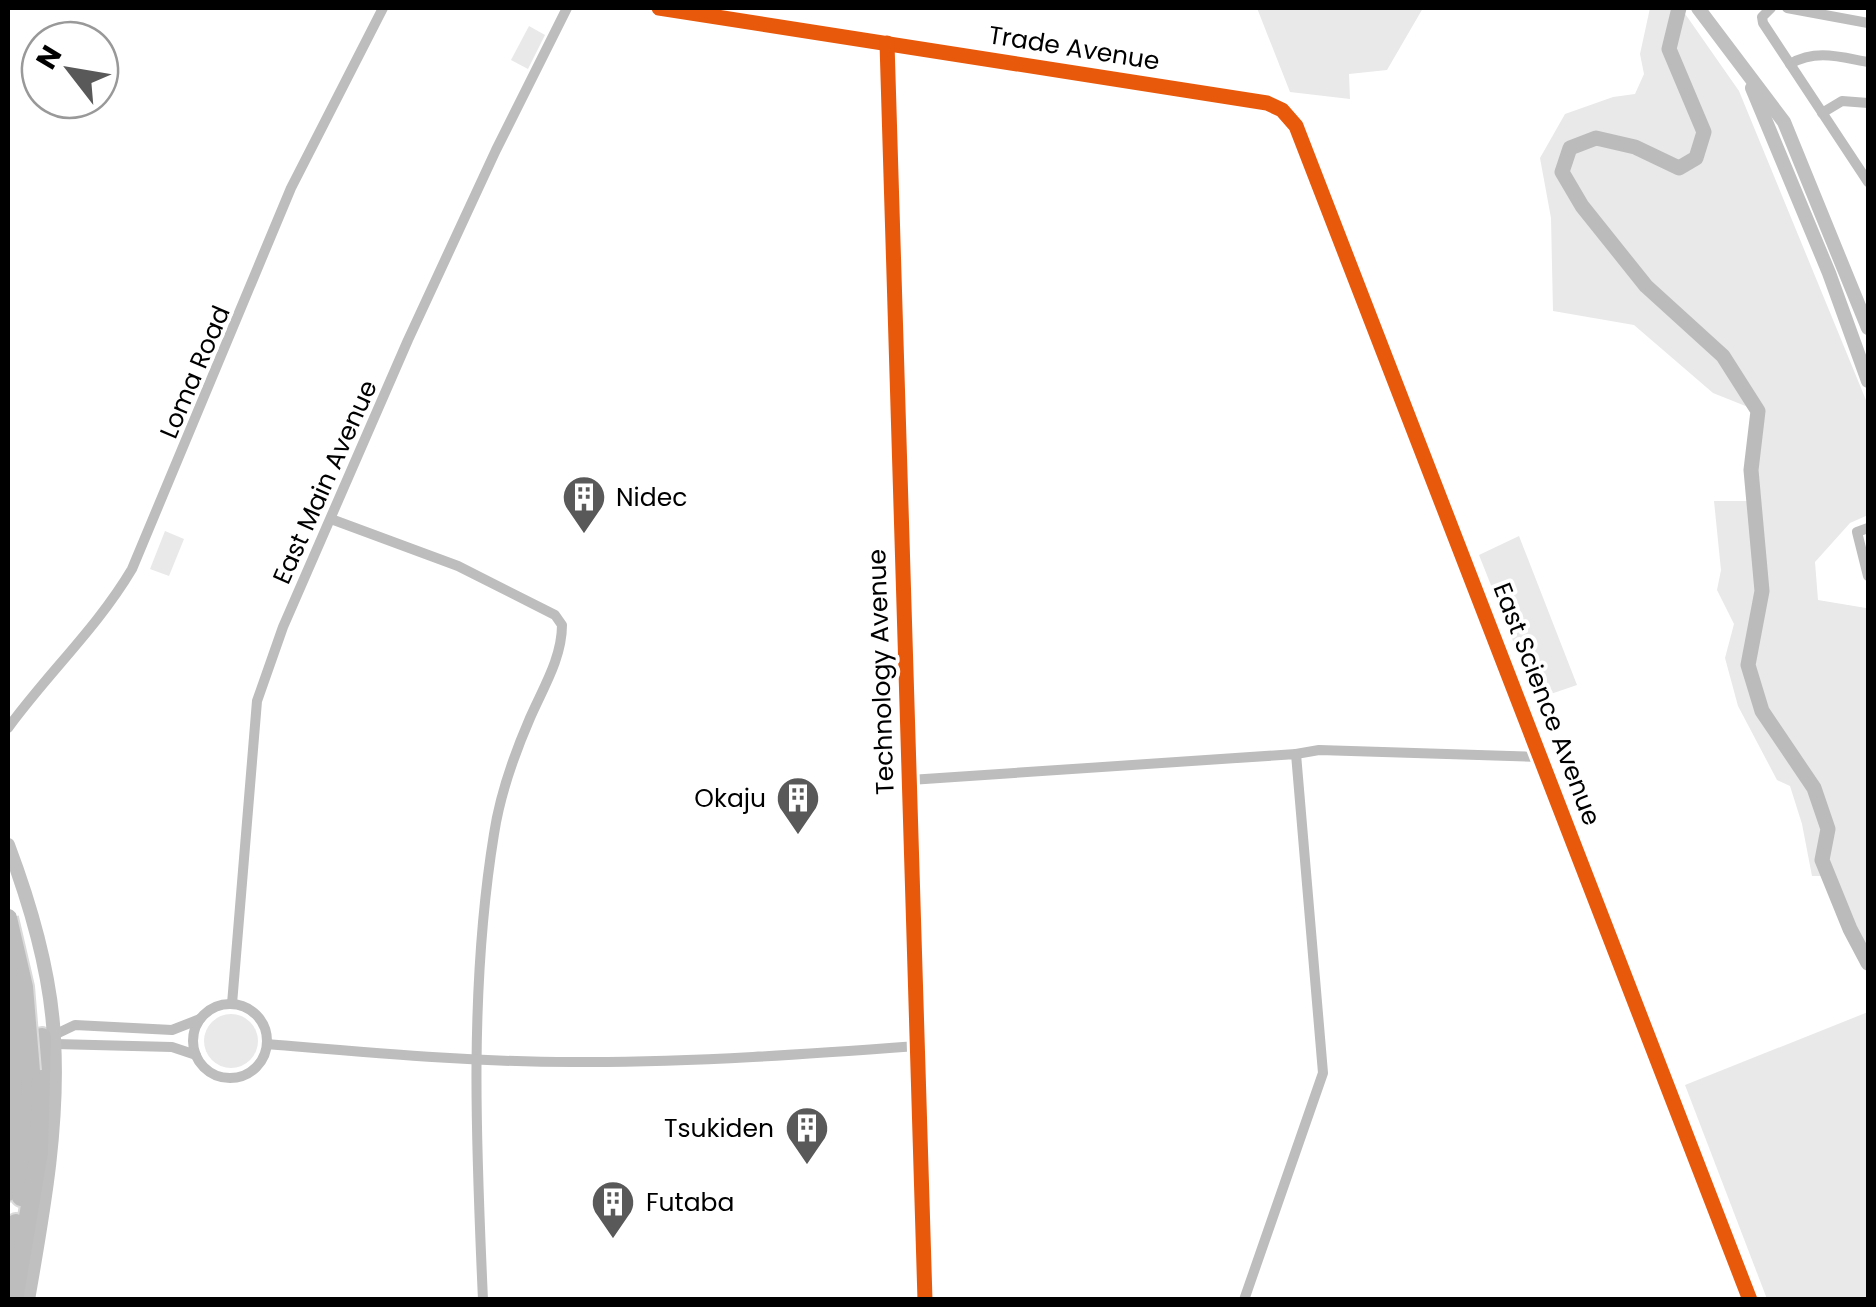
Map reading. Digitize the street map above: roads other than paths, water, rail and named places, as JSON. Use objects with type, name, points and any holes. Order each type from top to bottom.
[{"type":"highway","points":[[8,918],[24,988],[8,1192]]},
{"type":"highway","points":[[8,972],[24,1170],[8,1266]]},
{"type":"highway","points":[[14,1300],[40,1152],[48,1041]]},
{"type":"main road","points":[[1698,8],[1784,122],[1868,328]]},
{"type":"main road","points":[[1742,64],[1868,381]]},
{"type":"main road","points":[[8,845],[37,936],[48,1041],[51,1150],[28,1300]]},
{"type":"main road","points":[[8,1044],[48,1041]]},
{"type":"main road","points":[[18,1066],[48,1041]]},
{"type":"street","name":"Loma Road","points":[[8,728],[34,692],[67,660],[132,569],[291,188],[382,8]]},
{"type":"street","name":"East Main Avenue","points":[[232,1004],[257,701],[283,628],[440,270],[567,8]]},
{"type":"street","name":"Trade Avenue","points":[[659,8],[1267,103],[1282,110],[1296,126]]},
{"type":"street","points":[[1769,8],[1763,23],[1868,182]]},
{"type":"street","points":[[1787,8],[1868,22]]},
{"type":"street","name":"Technology Avenue","points":[[887,43],[925,1300]]},
{"type":"street","points":[[1790,64],[1821,54],[1868,62]]},
{"type":"street","points":[[1822,113],[1842,101],[1868,103]]},
{"type":"street","name":"East Science Avenue","points":[[1296,126],[1750,1300]]},
{"type":"street","points":[[331,519],[458,566],[555,615],[562,625],[556,659],[505,782],[494,834],[476,1060],[484,1300]]},
{"type":"street","points":[[1868,528],[1858,532],[1868,576]]},
{"type":"street","points":[[910,780],[1319,750],[1539,757]]},
{"type":"street","points":[[1244,1300],[1323,1073],[1296,754]]},
{"type":"street","points":[[232,1004],[259,1018],[267,1044],[257,1068],[240,1078],[224,1078],[211,1074],[196,1055],[172,1046],[48,1041],[75,1026],[172,1030],[215,1008],[232,1004]]},
{"type":"street","points":[[196,1055],[194,1034],[201,1018]]},
{"type":"street","points":[[267,1044],[476,1060],[591,1062],[917,1046]]},
{"type":"waterway","points":[[1679,8],[1669,49],[1704,132],[1696,158],[1679,168],[1635,147],[1596,138],[1570,148],[1562,172],[1582,206],[1646,286],[1723,356],[1758,411],[1751,470],[1762,591],[1748,665],[1762,711],[1814,788],[1828,829],[1822,860],[1868,963]]},
{"type":"place","name":"Nidec","points":[[584,535]]},
{"type":"place","name":"Okaju","points":[[798,836]]},
{"type":"place","name":"Tsukiden","points":[[807,1166]]},
{"type":"place","name":"Futaba","points":[[613,1240]]}]
